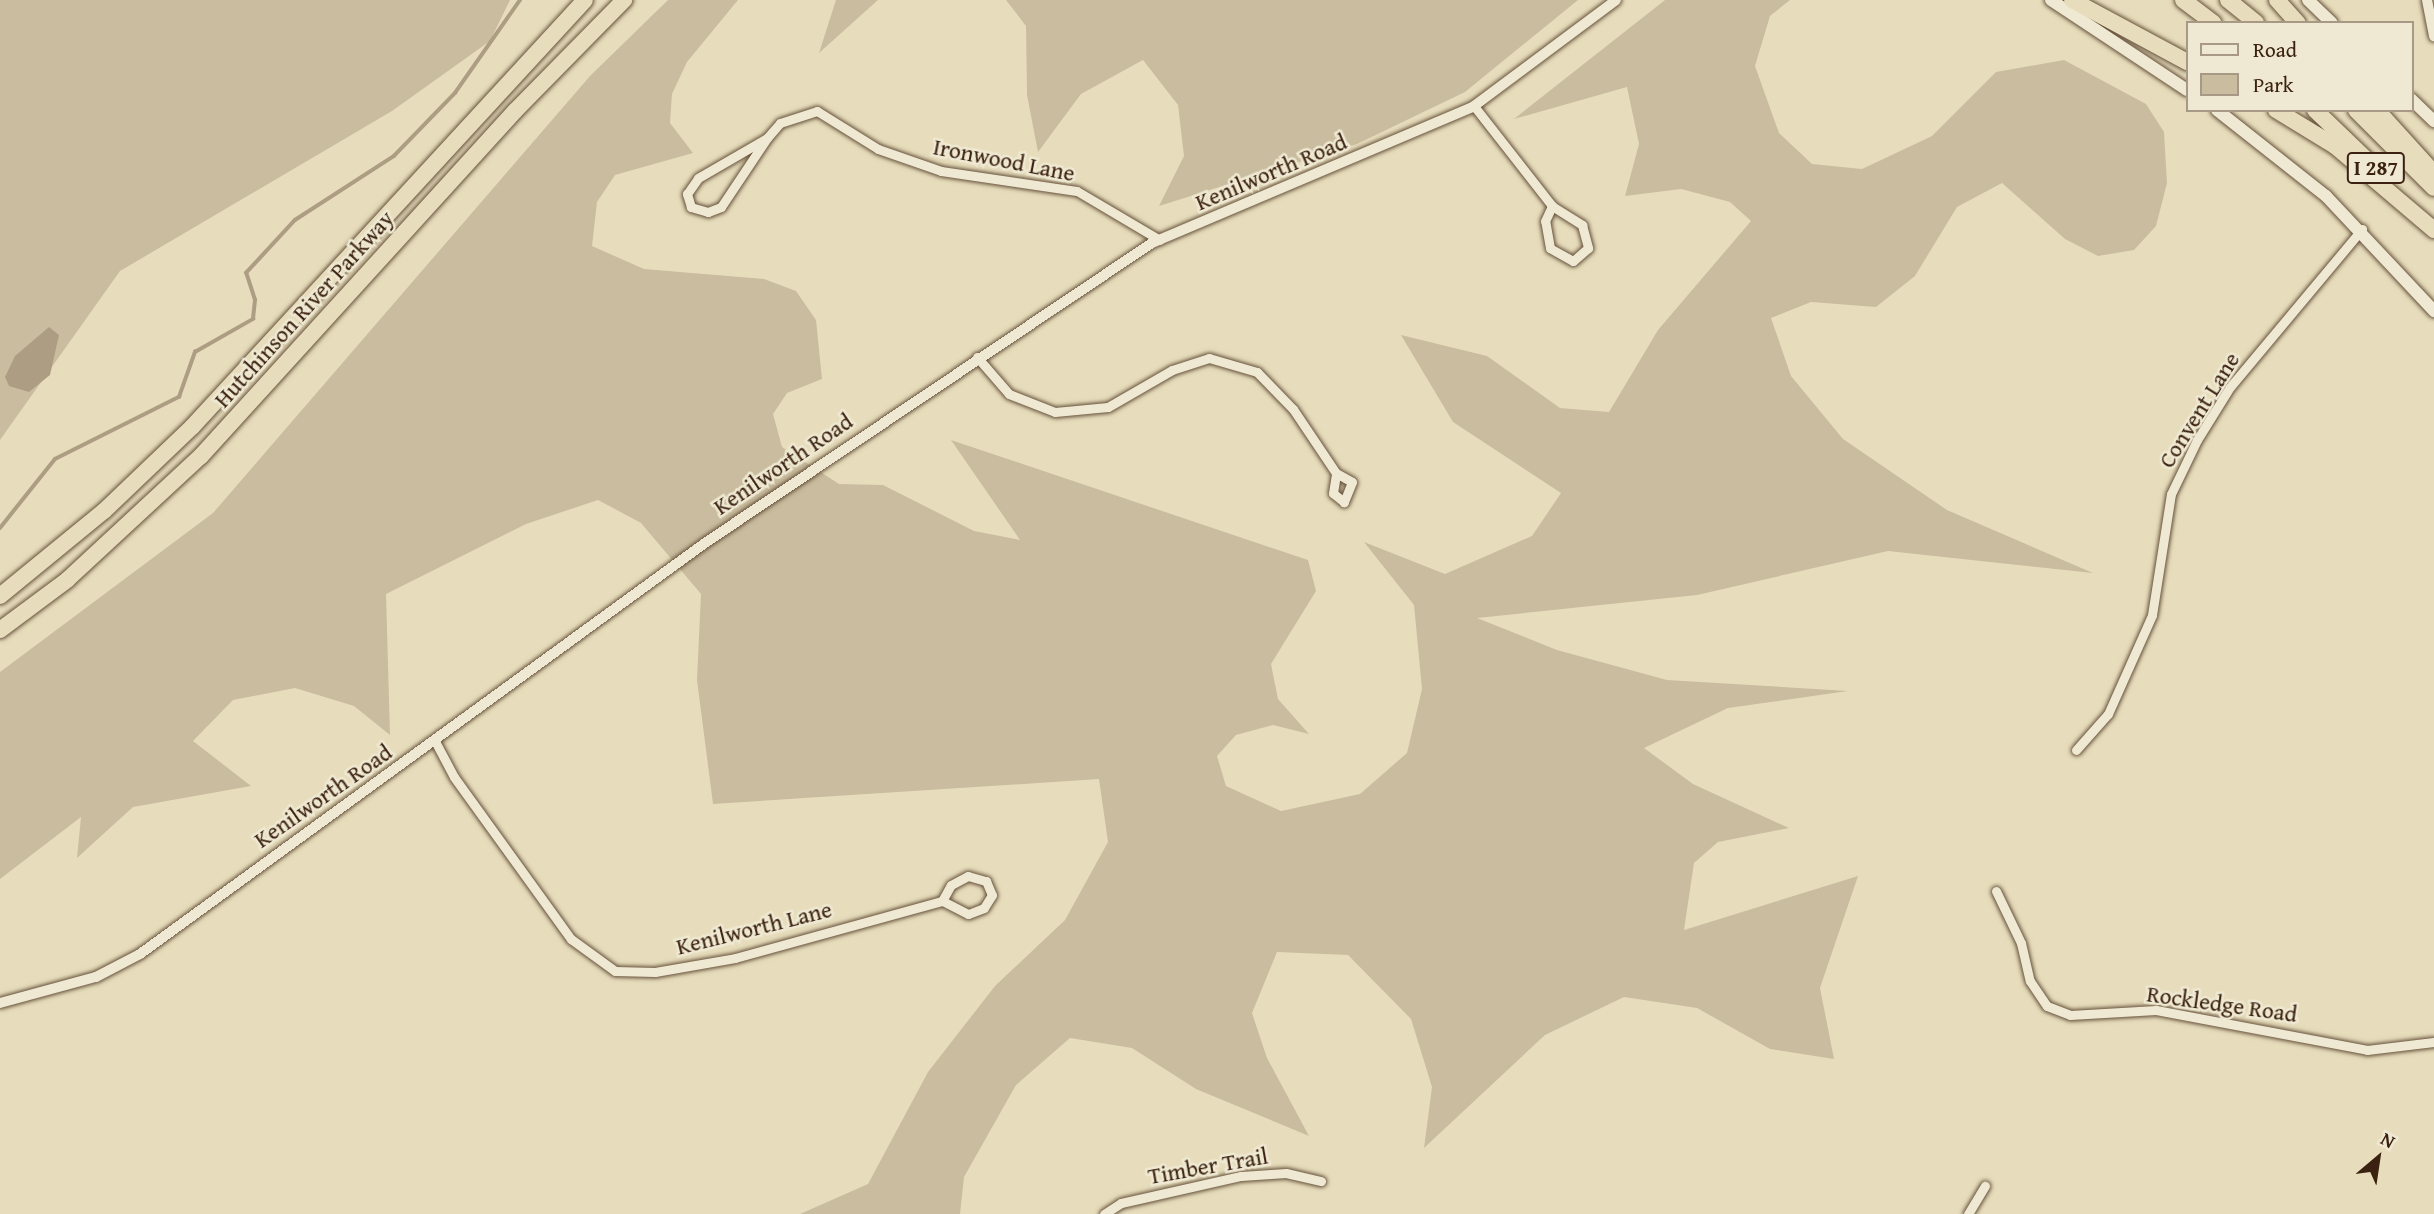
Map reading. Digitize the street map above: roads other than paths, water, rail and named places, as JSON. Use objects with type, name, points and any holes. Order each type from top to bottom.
[{"type":"highway","name":"Hutchinson River Parkway","points":[[0,596],[104,511],[192,427],[584,0]]},
{"type":"highway","name":"Hutchinson River Parkway","points":[[0,630],[67,580],[201,456],[624,0]]},
{"type":"highway","points":[[588,36],[637,0]]},
{"type":"highway","points":[[2072,0],[2186,61]]},
{"type":"highway","points":[[2183,0],[2210,21]]},
{"type":"highway","points":[[2228,0],[2254,21]]},
{"type":"highway","points":[[2277,0],[2296,21]]},
{"type":"highway","points":[[2279,112],[2335,146],[2434,229]]},
{"type":"highway","name":"I 287","points":[[2317,112],[2434,229]]},
{"type":"highway","name":"I 287","points":[[2358,112],[2434,188]]},
{"type":"highway","points":[[2379,112],[2434,173]]},
{"type":"main road","points":[[2051,0],[2186,89]]},
{"type":"main road","points":[[2308,0],[2330,21]]},
{"type":"main road","points":[[2413,101],[2434,121]]},
{"type":"main road","points":[[2219,112],[2362,229],[2434,311]]},
{"type":"street","name":"Kenilworth Road","points":[[0,1003],[94,978],[140,954],[436,743],[705,543],[977,357],[1160,240],[1474,106],[1616,0]]},
{"type":"street","points":[[2427,0],[2434,36]]},
{"type":"street","points":[[1474,106],[1552,206],[1582,225],[1588,248],[1573,261],[1550,248],[1545,221],[1552,206]]},
{"type":"street","name":"Ironwood Lane","points":[[767,138],[698,178],[687,194],[691,207],[708,212],[720,206],[780,123],[817,111],[878,149],[941,171],[1077,191],[1160,240]]},
{"type":"street","name":"Convent Lane","points":[[2076,750],[2108,714],[2152,615],[2172,494],[2197,440],[2230,387],[2362,229]]},
{"type":"street","points":[[977,357],[1009,394],[1055,412],[1108,407],[1172,370],[1209,358],[1258,372],[1293,409],[1336,473]]},
{"type":"street","name":"Kenilworth Lane","points":[[436,743],[454,777],[571,939],[615,971],[693,967],[942,901]]},
{"type":"street","points":[[968,876],[986,881],[992,895],[984,908],[968,914],[942,901],[951,885],[968,876]]},
{"type":"street","name":"Rockledge Road","points":[[1996,891],[2021,943],[2030,981],[2047,1006],[2070,1015],[2156,1010],[2367,1050],[2434,1042]]},
{"type":"street","name":"Timber Trail","points":[[1104,1214],[1121,1203],[1241,1177],[1286,1173],[1321,1181]]},
{"type":"street","points":[[1968,1214],[1985,1186]]},
{"type":"waterway","points":[[0,528],[55,459],[179,397],[195,352],[253,319],[255,300],[246,273],[295,220],[394,156],[455,93],[520,0]]}]
